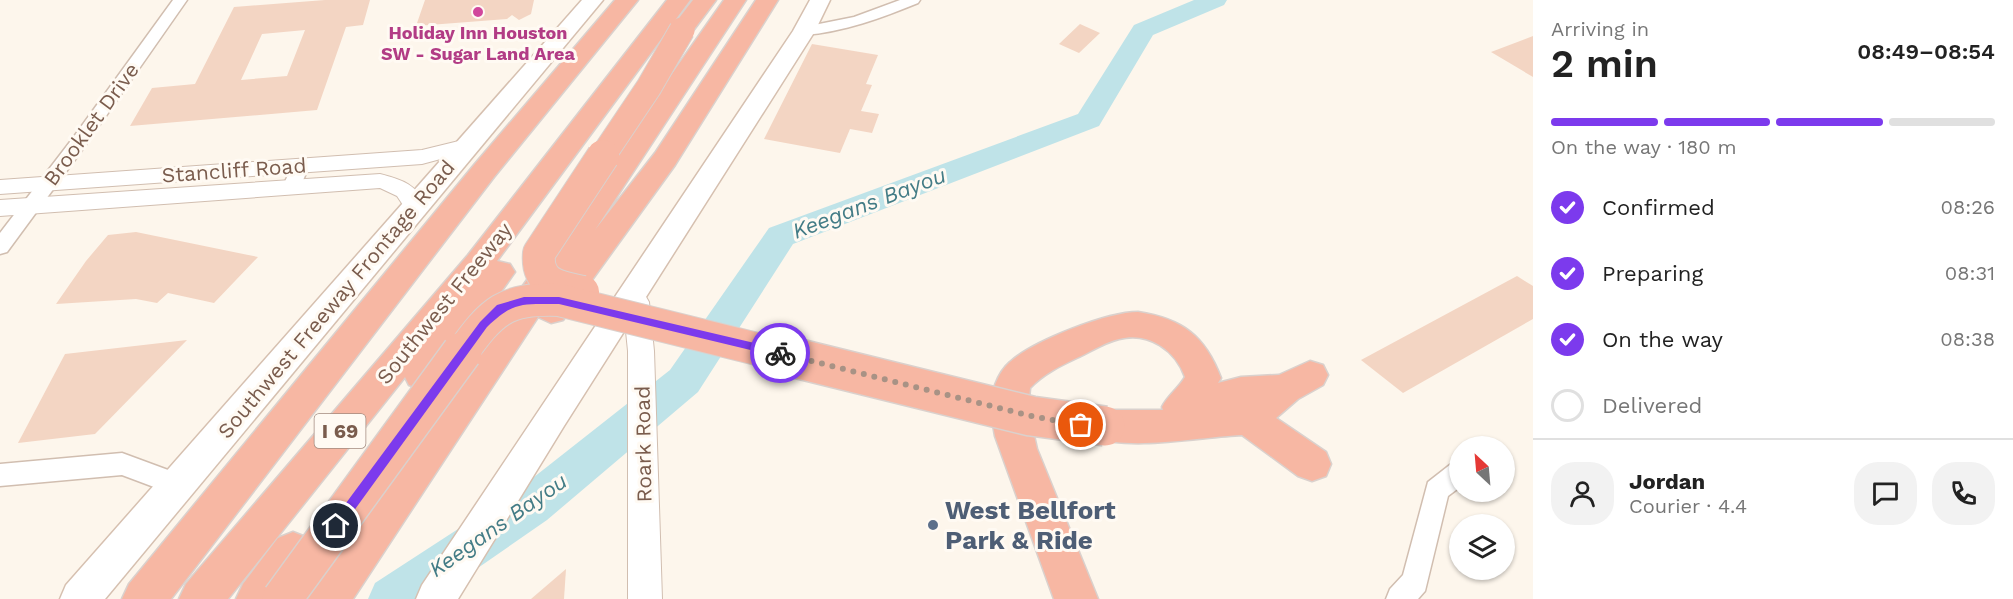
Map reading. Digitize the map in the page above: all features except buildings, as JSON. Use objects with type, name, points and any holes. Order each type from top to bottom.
[{"type":"highway","points":[[144,599],[484,171],[627,0]]},
{"type":"highway","points":[[479,262],[486,225],[648,0]]},
{"type":"highway","points":[[258,599],[603,129],[681,15],[705,0]]},
{"type":"highway","points":[[328,599],[735,0]]},
{"type":"highway","points":[[503,342],[543,322],[604,243],[665,159],[766,0]]},
{"type":"highway","points":[[681,15],[666,62],[602,154],[539,253],[537,264],[540,273],[548,282],[556,286],[1104,420],[1182,406],[1245,406],[1312,464]]},
{"type":"highway","name":"Southwest Freeway","points":[[201,599],[681,15]]},
{"type":"highway","points":[[282,599],[483,324],[501,308],[524,300],[559,300],[1031,416],[1178,426],[1210,420],[1298,382]]},
{"type":"highway","points":[[1076,599],[1019,452],[1011,422],[1010,393],[1022,373],[1038,361],[1096,333],[1120,326],[1143,325],[1164,332],[1180,341],[1192,354],[1203,378],[1192,398],[1182,406]]},
{"type":"highway","points":[[1011,407],[1042,470],[1068,533],[1091,599]]},
{"type":"main road","name":"Southwest Freeway Frontage Road","points":[[80,599],[593,0]]},
{"type":"main road","points":[[436,599],[552,416],[804,31],[820,0]]},
{"type":"street","name":"Brooklet Drive","points":[[0,247],[180,0]]},
{"type":"street","points":[[804,31],[822,30],[845,24],[913,0]]},
{"type":"street","name":"Stancliff Road","points":[[0,208],[296,176],[422,157],[467,145]]},
{"type":"street","name":"Stancliff Road","points":[[0,187],[296,176],[380,181],[398,185],[410,193],[415,206]]},
{"type":"street","name":"Roark Road","points":[[634,290],[641,351],[645,599]]},
{"type":"street","points":[[0,475],[122,464],[178,485]]},
{"type":"street","points":[[1400,599],[1415,582],[1437,490],[1449,480]]},
{"type":"waterway","name":"Keegans Bayou","points":[[392,599],[531,506],[684,381],[781,236],[1089,120],[1143,30],[1215,0]]},
{"type":"way so far","points":[[780,353],[1031,416],[1081,425]]},
{"type":"place","name":"Holiday Inn Houston SW - Sugar Land Area","points":[[478,12]]},
{"type":"place","name":"West Bellfort Park & Ride","points":[[933,525]]},
{"type":"route","points":[[336,526],[483,324],[501,308],[524,300],[559,300],[780,353]]}]
